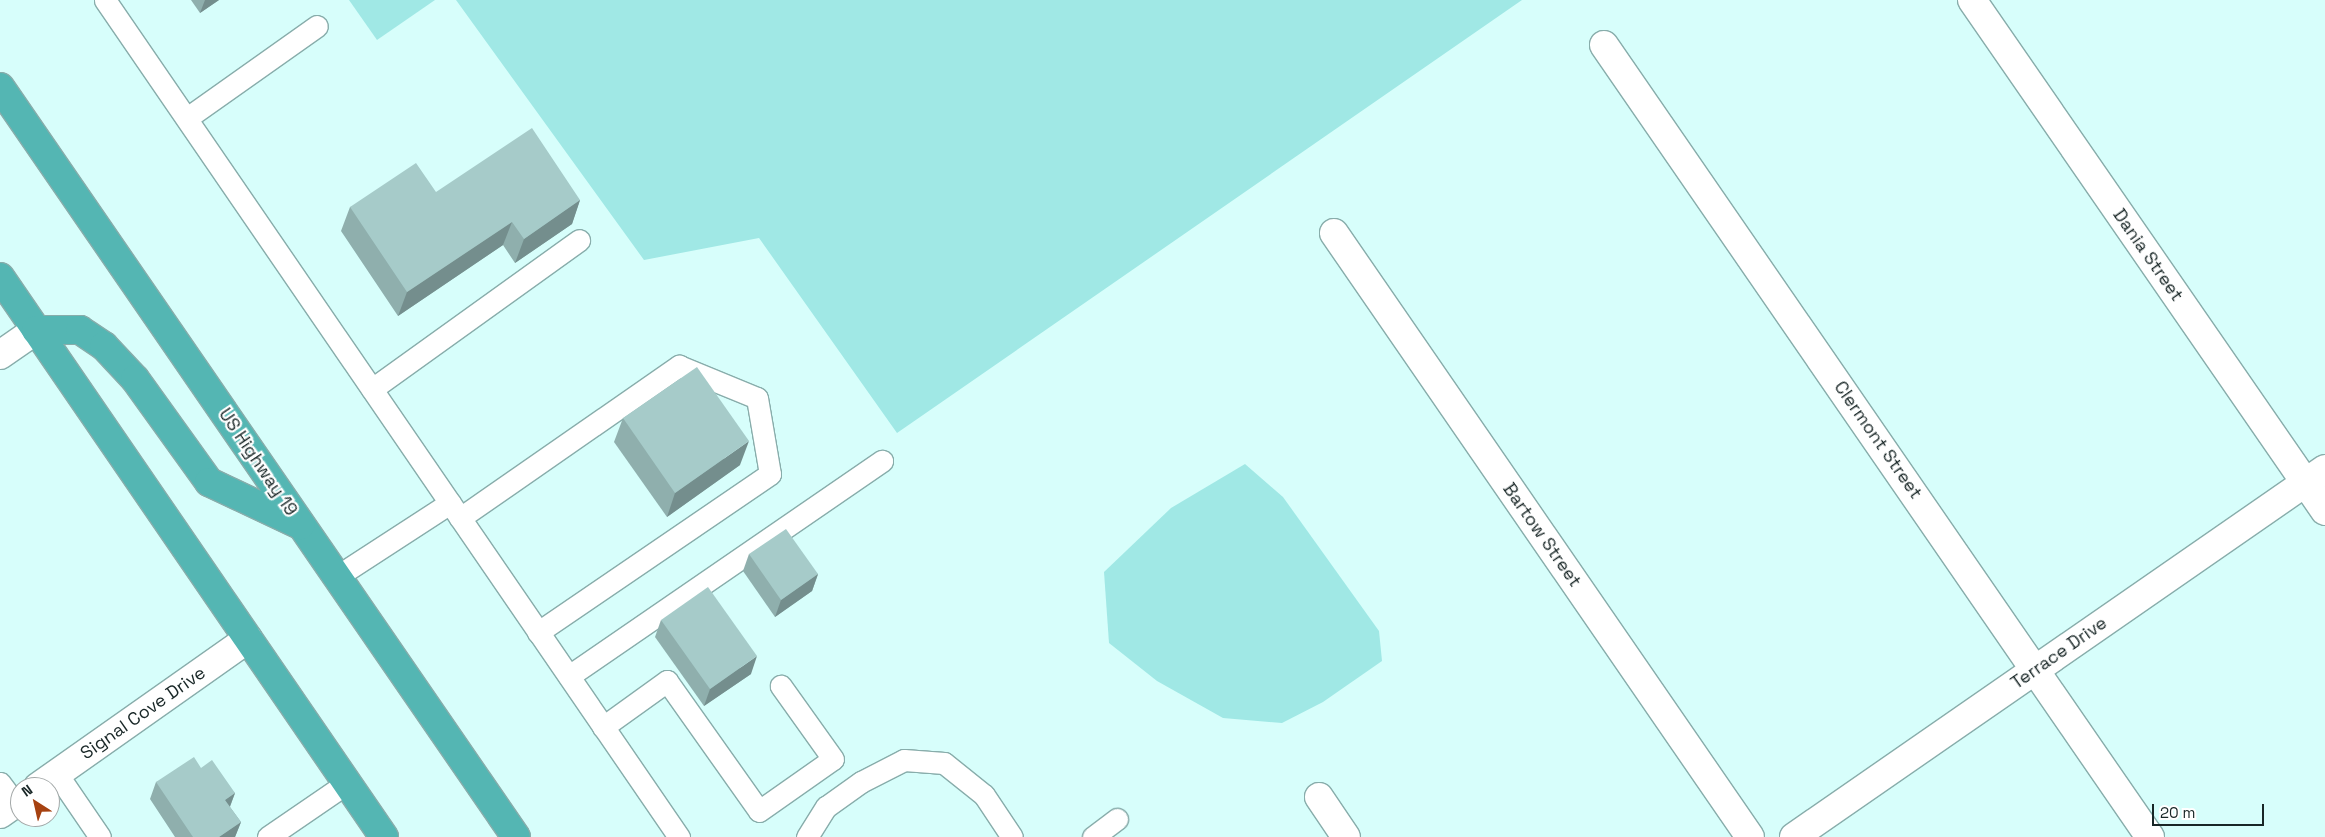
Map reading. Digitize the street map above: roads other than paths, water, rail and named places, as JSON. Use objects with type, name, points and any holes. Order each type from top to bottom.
[{"type":"highway","name":"US Highway 19","points":[[0,87],[516,837]]},
{"type":"highway","points":[[0,277],[384,837]]},
{"type":"highway","points":[[36,330],[80,330],[104,346],[135,378],[209,482],[301,526]]},
{"type":"street","name":"Dania Street","points":[[1972,0],[2315,476],[2325,511]]},
{"type":"street","name":"Clermont Street","points":[[1604,44],[2150,837]]},
{"type":"street","name":"Bartow Street","points":[[1334,233],[1750,837]]},
{"type":"street","points":[[0,355],[36,330]]},
{"type":"street","name":"Terrace Drive","points":[[1794,837],[2315,476]]},
{"type":"street","name":"Signal Cove Drive","points":[[53,777],[248,639]]},
{"type":"street","points":[[1319,797],[1346,837]]},
{"type":"lane","points":[[105,0],[679,837]]},
{"type":"lane","points":[[187,118],[317,26]]},
{"type":"lane","points":[[372,389],[579,240]]},
{"type":"lane","points":[[336,577],[455,510],[679,366],[757,398],[770,474],[538,632]]},
{"type":"lane","points":[[569,676],[882,461]]},
{"type":"lane","points":[[603,726],[667,681],[760,811],[833,759],[781,686]]},
{"type":"lane","points":[[807,837],[826,807],[861,782],[904,760],[944,763],[984,795],[1012,837]]},
{"type":"lane","points":[[268,837],[346,783]]},
{"type":"lane","points":[[60,795],[100,837]]},
{"type":"lane","points":[[1093,837],[1117,819]]}]
